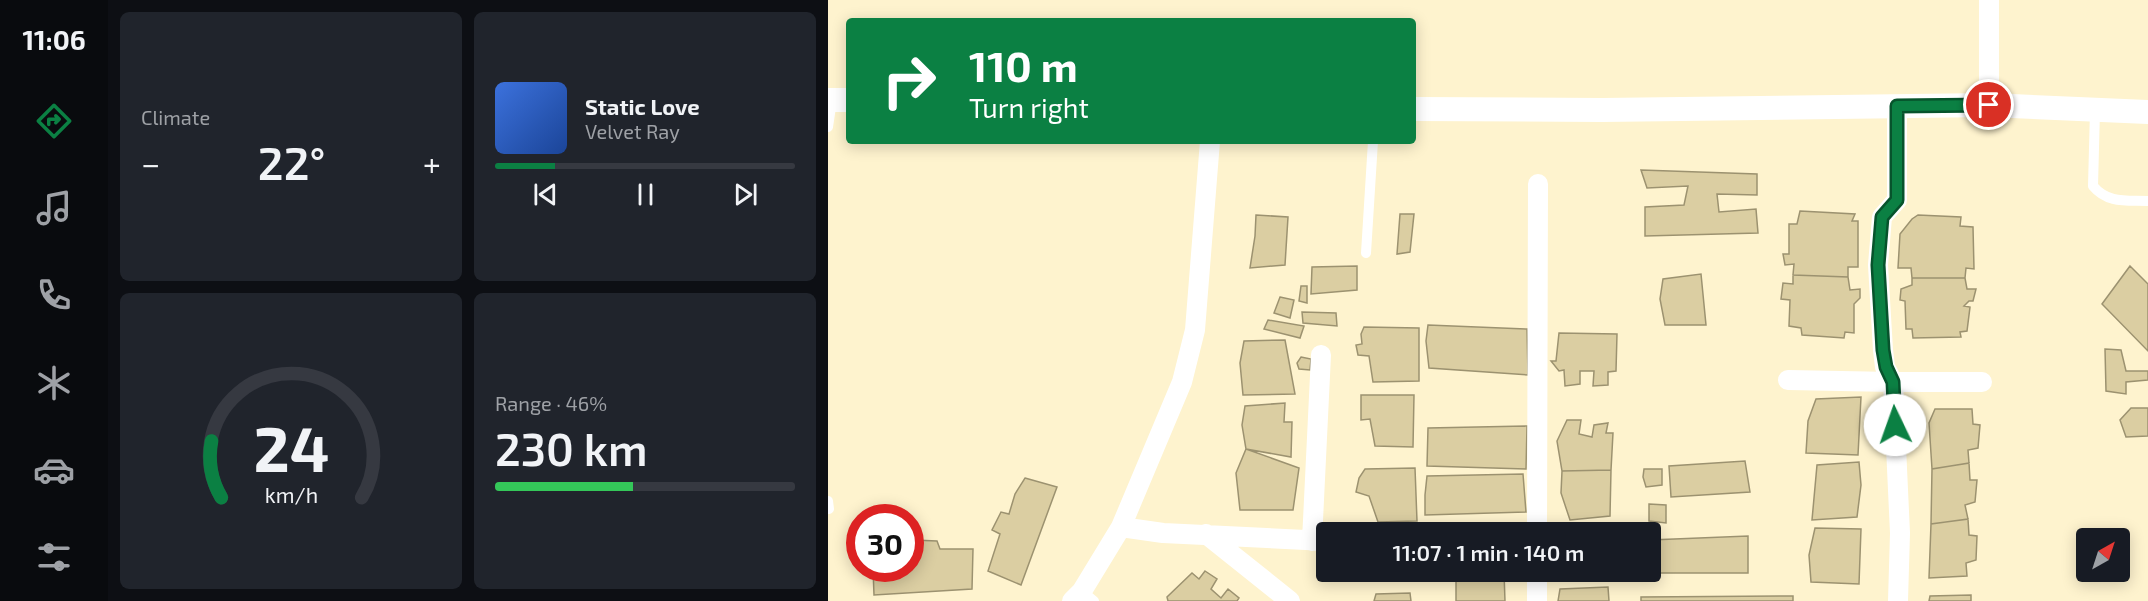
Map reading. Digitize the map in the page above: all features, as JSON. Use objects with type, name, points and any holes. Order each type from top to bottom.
[{"type":"street","points":[[1989,0],[1989,105]]},
{"type":"street","points":[[1416,109],[1602,110],[1989,105],[2148,112]]},
{"type":"street","points":[[1897,106],[1897,200],[1882,217],[1878,265],[1883,350],[1886,367],[1893,382],[1900,533],[1898,601]]},
{"type":"street","points":[[1083,598],[1121,527],[1182,382],[1195,330],[1210,144]]},
{"type":"street","points":[[1538,184],[1538,522]]},
{"type":"street","points":[[1319,522],[1321,355]]},
{"type":"street","points":[[1788,380],[1982,382]]},
{"type":"street","points":[[1121,527],[1163,533],[1316,541]]},
{"type":"street","points":[[1206,534],[1290,601]]},
{"type":"street","points":[[1537,582],[1537,601]]},
{"type":"lane","points":[[828,127],[836,100]]},
{"type":"lane","points":[[2095,110],[2093,186],[2100,194],[2113,200],[2148,201]]},
{"type":"lane","points":[[1366,253],[1373,144]]},
{"type":"building","points":[[1641,170],[1757,174],[1757,195],[1717,194],[1719,212],[1756,209],[1758,233],[1645,236],[1645,207],[1684,205],[1688,186],[1647,188]]},
{"type":"building","points":[[1800,211],[1855,214],[1852,221],[1858,221],[1858,267],[1848,267],[1848,277],[1793,275],[1794,264],[1785,265],[1783,254],[1789,254],[1789,224],[1797,224]]},
{"type":"building","points":[[1400,214],[1414,214],[1410,252],[1397,254]]},
{"type":"building","points":[[1256,215],[1288,217],[1285,265],[1250,268]]},
{"type":"building","points":[[1918,215],[1961,217],[1960,226],[1973,227],[1974,269],[1966,268],[1965,278],[1912,278],[1911,268],[1898,268],[1900,234]]},
{"type":"building","points":[[1357,266],[1357,290],[1311,294],[1312,267]]},
{"type":"building","points":[[2130,266],[2148,284],[2148,351],[2102,304]]},
{"type":"building","points":[[1701,274],[1706,325],[1665,325],[1660,299],[1663,279]]},
{"type":"building","points":[[1793,275],[1848,277],[1850,290],[1860,289],[1860,298],[1854,304],[1854,333],[1845,332],[1844,338],[1802,335],[1801,328],[1789,326],[1790,300],[1781,299],[1783,283],[1793,284]]},
{"type":"building","points":[[1912,278],[1965,278],[1967,289],[1976,289],[1973,301],[1969,301],[1964,306],[1970,307],[1967,331],[1960,332],[1961,337],[1913,338],[1912,329],[1906,329],[1905,301],[1900,300],[1901,289],[1912,285]]},
{"type":"building","points":[[1301,286],[1307,286],[1307,303],[1299,301]]},
{"type":"building","points":[[1280,297],[1294,300],[1290,318],[1274,313]]},
{"type":"building","points":[[1302,312],[1336,313],[1337,326],[1303,323]]},
{"type":"building","points":[[1268,320],[1304,326],[1300,338],[1264,329]]},
{"type":"building","points":[[1428,325],[1527,329],[1528,375],[1429,368],[1426,341]]},
{"type":"building","points":[[1364,327],[1419,328],[1419,381],[1373,382],[1369,356],[1358,355],[1356,345],[1362,344],[1361,334]]},
{"type":"building","points":[[1559,333],[1617,334],[1616,371],[1608,372],[1608,385],[1593,386],[1594,371],[1580,371],[1580,384],[1565,386],[1564,370],[1559,371],[1551,361],[1556,361]]},
{"type":"building","points":[[1285,340],[1295,394],[1243,395],[1240,363],[1244,341]]},
{"type":"building","points":[[2105,349],[2121,350],[2126,371],[2148,371],[2148,380],[2126,382],[2126,394],[2106,391]]},
{"type":"building","points":[[1301,357],[1311,359],[1310,370],[1299,369],[1297,363]]},
{"type":"building","points":[[1361,395],[1414,395],[1413,447],[1375,446],[1370,419],[1361,420]]},
{"type":"building","points":[[1861,397],[1858,455],[1806,453],[1808,421],[1816,399]]},
{"type":"building","points":[[1285,403],[1284,422],[1292,422],[1291,457],[1246,449],[1242,425],[1245,406]]},
{"type":"building","points":[[2131,408],[2148,408],[2148,436],[2126,437],[2120,420]]},
{"type":"building","points":[[1935,409],[1972,409],[1973,424],[1980,425],[1978,448],[1968,450],[1969,463],[1932,469],[1929,423]]},
{"type":"building","points":[[1567,420],[1581,420],[1579,434],[1592,437],[1594,425],[1608,423],[1606,433],[1613,433],[1611,470],[1562,471],[1557,441]]},
{"type":"building","points":[[1527,426],[1526,469],[1427,466],[1428,428]]},
{"type":"building","points":[[1246,449],[1299,468],[1293,510],[1240,510],[1236,473]]},
{"type":"building","points":[[1745,461],[1750,492],[1671,497],[1669,466]]},
{"type":"building","points":[[1859,462],[1861,485],[1857,517],[1812,520],[1817,465]]},
{"type":"building","points":[[1969,463],[1970,480],[1977,480],[1975,502],[1965,505],[1968,519],[1931,524],[1932,469]]},
{"type":"building","points":[[1415,468],[1417,521],[1378,522],[1369,496],[1356,492],[1359,478],[1365,469]]},
{"type":"building","points":[[1644,469],[1662,469],[1662,485],[1646,487],[1643,477]]},
{"type":"building","points":[[1611,470],[1610,516],[1570,520],[1561,493],[1562,471]]},
{"type":"building","points":[[1523,474],[1526,512],[1425,515],[1427,476]]},
{"type":"building","points":[[1025,478],[1057,487],[1021,585],[988,571],[1000,534],[992,530],[1001,512],[1009,514],[1015,494]]},
{"type":"building","points":[[1649,504],[1666,505],[1666,523],[1649,521]]},
{"type":"building","points":[[1968,519],[1969,535],[1977,536],[1976,560],[1966,563],[1967,576],[1929,578],[1931,524]]},
{"type":"building","points":[[1815,528],[1861,529],[1859,584],[1811,582],[1809,555]]},
{"type":"building","points":[[1748,536],[1748,573],[1661,573],[1661,540]]},
{"type":"building","points":[[924,540],[937,541],[940,549],[973,549],[972,589],[874,595],[874,582],[924,582]]},
{"type":"building","points":[[1205,571],[1217,579],[1211,589],[1221,598],[1228,589],[1239,598],[1237,601],[1168,601],[1167,597],[1192,573],[1199,579]]},
{"type":"building","points":[[1456,582],[1504,582],[1505,601],[1456,601]]},
{"type":"building","points":[[1608,587],[1609,601],[1558,601],[1560,589]]},
{"type":"building","points":[[1410,593],[1411,601],[1374,601],[1376,594]]},
{"type":"building","points":[[1971,595],[1971,601],[1929,601],[1930,596]]},
{"type":"building","points":[[1793,596],[1793,601],[1641,601],[1641,597]]},
{"type":"route","points":[[1895,425],[1893,382],[1886,367],[1883,350],[1878,265],[1882,217],[1897,200],[1897,106],[1989,105]]}]
